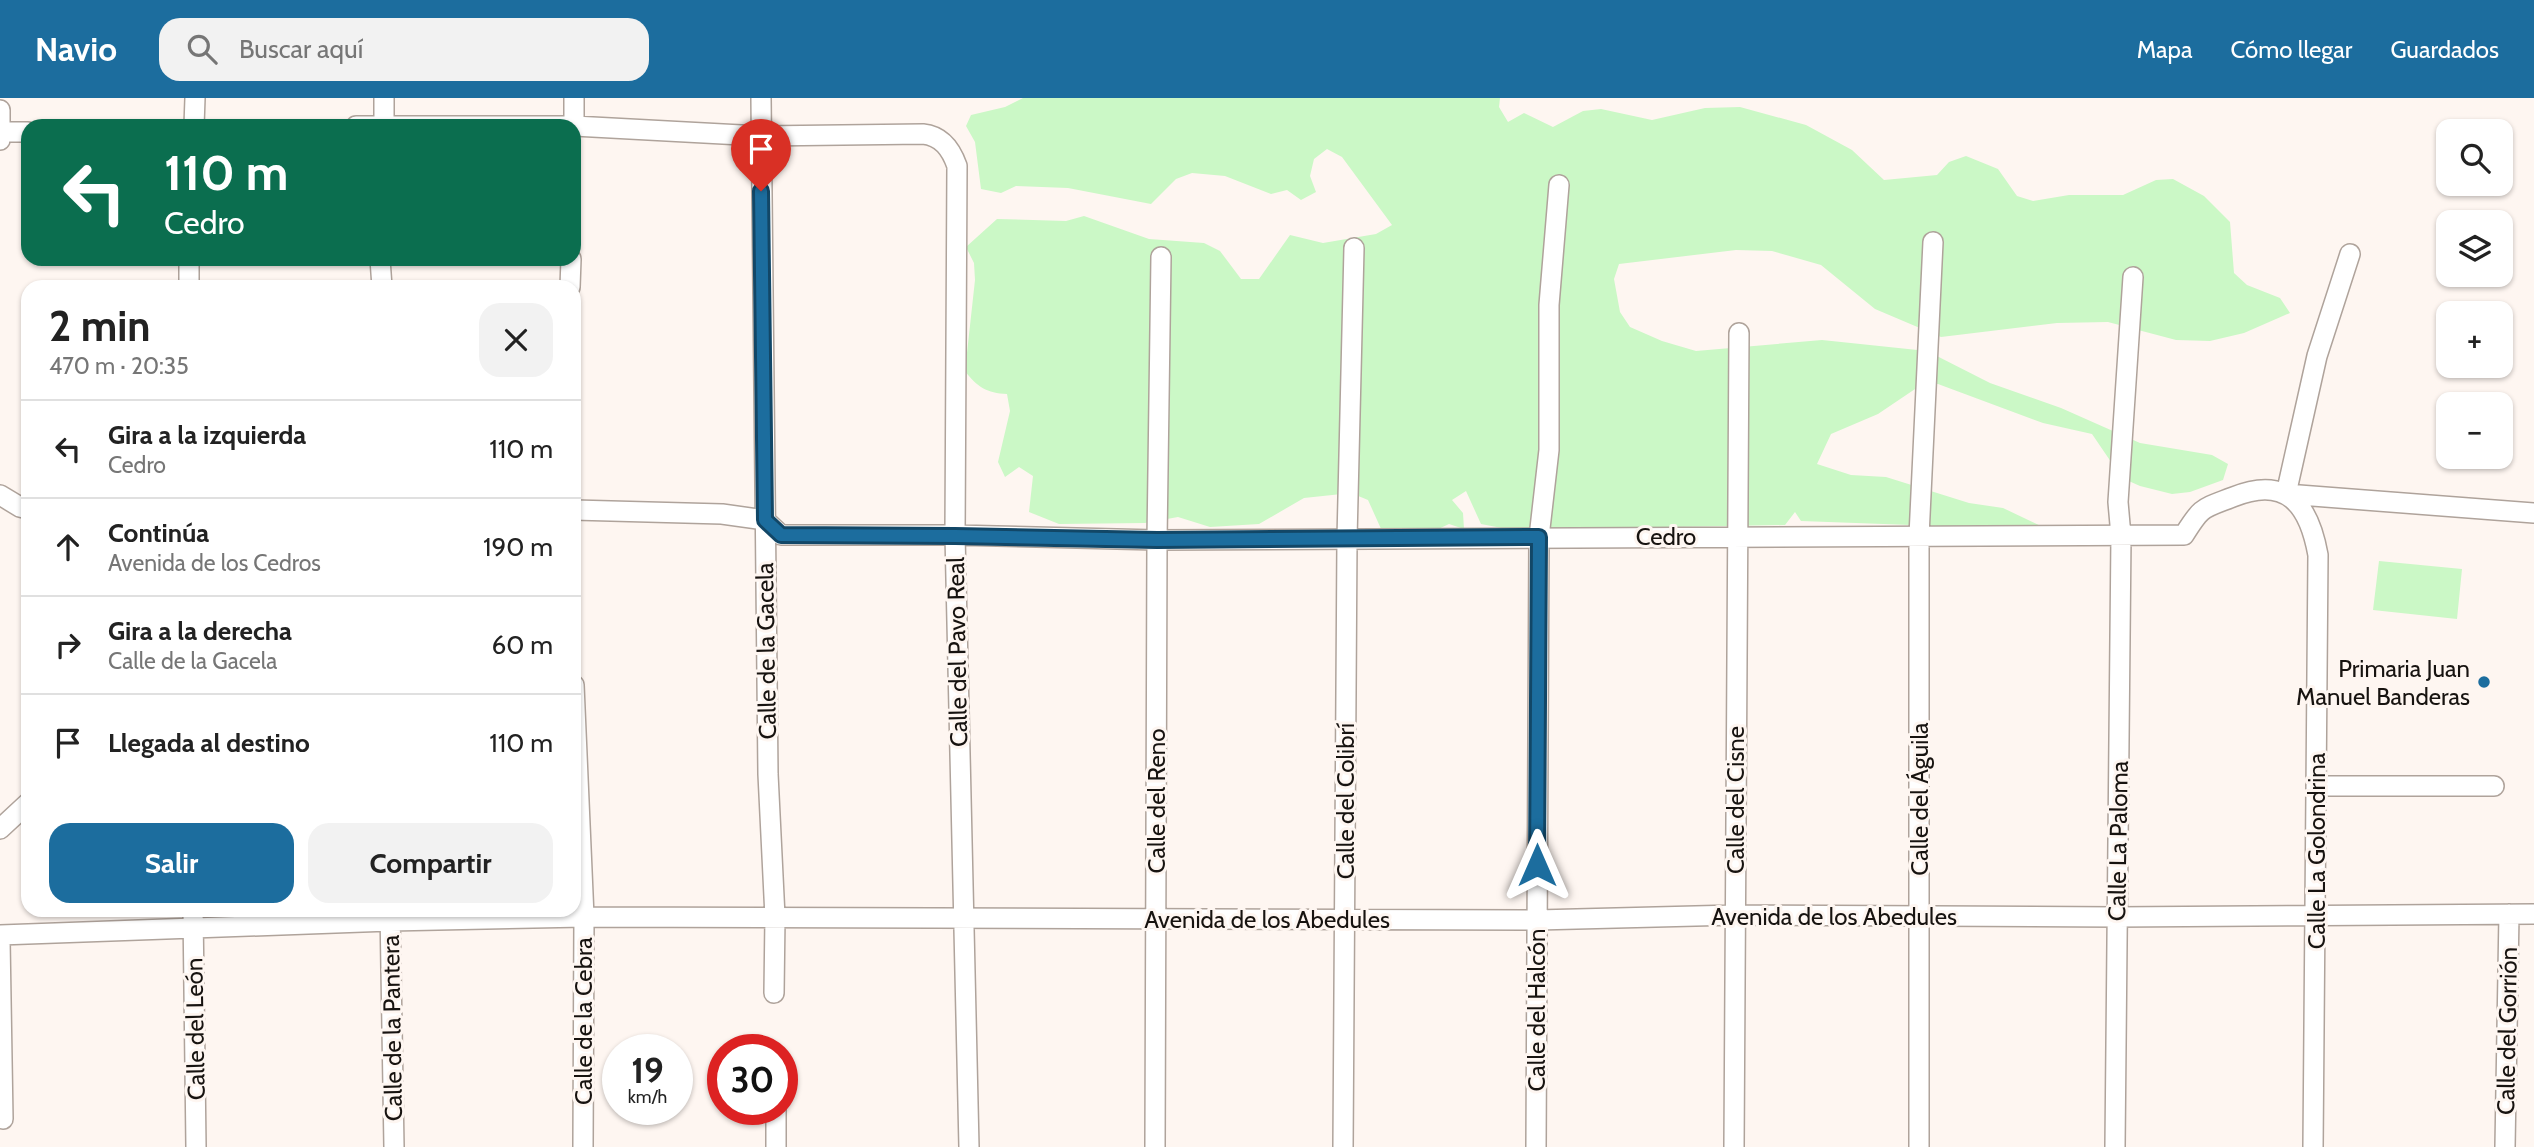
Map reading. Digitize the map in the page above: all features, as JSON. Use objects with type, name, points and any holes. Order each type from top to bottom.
[{"type":"street","points":[[194,119],[195,98]]},
{"type":"street","points":[[384,98],[384,119]]},
{"type":"street","points":[[574,98],[574,119]]},
{"type":"street","name":"Calle de la Gacela","points":[[761,98],[768,774],[775,916],[774,993]]},
{"type":"street","points":[[0,110],[0,141]]},
{"type":"street","points":[[581,126],[760,136]]},
{"type":"street","points":[[0,132],[21,132]]},
{"type":"street","name":"Calle del Pavo Real","points":[[760,136],[934,135],[943,142],[957,166],[955,536],[969,1147]]},
{"type":"street","name":"Calle del Halcón","points":[[1536,1147],[1539,537],[1549,450],[1549,304],[1559,185]]},
{"type":"street","name":"Calle del Águila","points":[[1919,1147],[1919,536],[1933,242]]},
{"type":"street","name":"Calle del Colibrí","points":[[1343,1147],[1347,539],[1354,248]]},
{"type":"street","points":[[2350,254],[2317,356],[2286,494],[2534,513]]},
{"type":"street","name":"Calle del Reno","points":[[1155,1147],[1161,257]]},
{"type":"street","name":"Calle La Paloma","points":[[2115,1147],[2121,536],[2118,502],[2133,277]]},
{"type":"street","name":"Calle del Cisne","points":[[1734,1147],[1739,333]]},
{"type":"street","name":"Cedro","points":[[581,510],[722,514],[765,520],[781,535],[1157,540],[2121,536],[2185,535],[2200,510],[2255,489],[2286,494]]},
{"type":"street","name":"Calle La Golondrina","points":[[2286,494],[2300,507],[2313,529],[2318,555],[2314,1147]]},
{"type":"street","points":[[0,495],[21,506]]},
{"type":"street","points":[[2316,786],[2494,786]]},
{"type":"street","points":[[0,829],[21,810]]},
{"type":"street","name":"Calle de la Cebra","points":[[581,847],[584,917],[583,1147]]},
{"type":"street","name":"Avenida de los Abedules","points":[[581,917],[1537,920],[1735,915],[2117,917],[2534,914]]},
{"type":"street","name":"Calle del Gorrión","points":[[2505,1147],[2509,915]]},
{"type":"street","name":"Avenida de los Abedules","points":[[0,938],[193,919],[324,917]]},
{"type":"street","name":"Calle de la Pantera","points":[[390,917],[394,1147]]},
{"type":"street","name":"Calle del León","points":[[193,919],[196,1147]]},
{"type":"street","points":[[0,938],[3,1119]]},
{"type":"street","points":[[776,1125],[776,1147]]},
{"type":"green space","points":[[1023,98],[1500,98],[1499,107],[1508,122],[1524,113],[1553,127],[1583,111],[1601,109],[1652,120],[1705,108],[1740,107],[1806,125],[1852,150],[1884,180],[1937,175],[1949,162],[1966,156],[1998,169],[2017,196],[2033,201],[2069,195],[2123,195],[2156,180],[2173,179],[2204,196],[2230,222],[2234,273],[2247,285],[2280,298],[2290,313],[2244,333],[2210,341],[2176,340],[2108,322],[2057,323],[1941,337],[1875,309],[1821,265],[1772,251],[1736,250],[1619,264],[1614,279],[1620,312],[1630,327],[1662,341],[1696,351],[1822,340],[1927,351],[1990,383],[2061,408],[2140,443],[2212,455],[2228,464],[2223,480],[2190,492],[2172,494],[2140,486],[2122,478],[2092,434],[2043,423],[1938,384],[1921,385],[1878,414],[1831,434],[1817,464],[1851,475],[1886,477],[1969,503],[2003,508],[2049,530],[1801,521],[1795,512],[1785,525],[1512,530],[1481,524],[1466,491],[1452,500],[1463,513],[1464,529],[1449,524],[1432,532],[1382,531],[1368,500],[1351,493],[1304,498],[1259,524],[1210,527],[1178,517],[1145,523],[1059,524],[1029,512],[1033,476],[1019,467],[1005,477],[998,462],[1010,411],[1007,394],[983,388],[965,371],[975,280],[974,263],[966,247],[997,219],[1066,221],[1084,216],[1149,239],[1204,243],[1220,251],[1241,279],[1259,279],[1290,235],[1323,243],[1376,234],[1392,225],[1342,157],[1327,149],[1314,159],[1310,176],[1316,192],[1301,200],[1287,190],[1271,194],[1225,176],[1192,173],[1176,179],[1151,204],[1068,188],[1016,186],[1001,193],[981,189],[975,142],[966,126],[971,115],[1005,107]]},
{"type":"green space","points":[[2379,561],[2462,569],[2457,619],[2373,610]]},
{"type":"place","name":"Primaria Juan Manuel Banderas","points":[[2484,682]]},
{"type":"route","points":[[761,191],[765,520],[781,535],[1157,540],[1539,537],[1537,865]]}]
